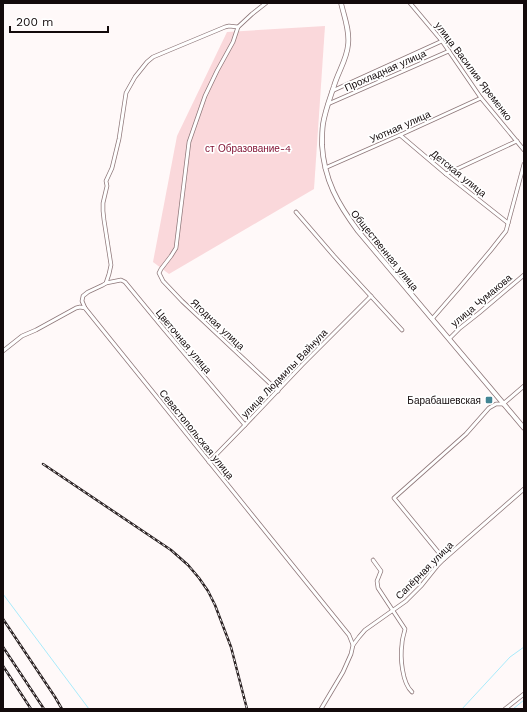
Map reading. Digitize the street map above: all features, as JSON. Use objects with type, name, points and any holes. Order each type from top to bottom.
[{"type":"main road","name":"Общественная улица","points":[[342,3],[348,31],[348,45],[322,126],[323,158],[335,195],[350,220],[379,256],[524,428]]},
{"type":"street","points":[[85,308],[82,301],[83,296],[106,282],[111,265],[103,203],[106,181],[112,168],[119,140],[126,93],[135,77],[153,57],[225,27],[238,27],[266,3]]},
{"type":"street","name":"улица Василия Яременко","points":[[410,3],[442,41],[481,98],[524,150]]},
{"type":"street","name":"Ягодная улица","points":[[238,27],[233,42],[208,89],[189,142],[176,248],[163,264],[159,273],[169,288],[278,391]]},
{"type":"street","points":[[332,91],[442,41]]},
{"type":"street","name":"Прохладная улица","points":[[328,104],[449,51]]},
{"type":"street","name":"Уютная улица","points":[[325,168],[481,98]]},
{"type":"street","name":"Детская улица","points":[[400,135],[508,223]]},
{"type":"street","points":[[446,174],[517,141]]},
{"type":"street","points":[[432,319],[506,231],[524,164]]},
{"type":"street","points":[[296,212],[402,330]]},
{"type":"street","name":"улица Чумакова","points":[[449,339],[460,328],[524,275]]},
{"type":"street","name":"Цветочная улица","points":[[106,282],[121,280],[125,282],[245,425]]},
{"type":"street","name":"улица Людмилы Вайнула","points":[[209,462],[371,296]]},
{"type":"street","points":[[3,351],[22,336],[76,308],[85,308]]},
{"type":"street","name":"Севастопольская улица","points":[[85,308],[349,635],[353,645]]},
{"type":"street","points":[[444,559],[394,498],[466,434],[489,408],[496,404],[503,404],[524,386]]},
{"type":"street","name":"Сапёрная улица","points":[[353,645],[365,630],[406,601],[444,559],[524,489]]},
{"type":"street","points":[[372,560],[381,571],[377,582],[378,588],[385,601],[405,629],[401,656],[404,679],[407,687],[412,692]]},
{"type":"street","points":[[321,709],[343,672],[351,654],[353,645]]},
{"type":"street","points":[[505,709],[524,694]]},
{"type":"green space","name":"ст Образование-4","points":[[325,26],[314,189],[169,274],[153,262],[177,136],[227,32]]},
{"type":"waterway","points":[[3,594],[89,709]]},
{"type":"waterway","points":[[462,709],[510,657],[524,647]]},
{"type":"waterway","points":[[513,709],[524,700]]},
{"type":"railway","points":[[43,464],[171,550],[188,565],[199,578],[215,605],[231,647],[247,709]]},
{"type":"railway","points":[[3,619],[62,709]]},
{"type":"railway","points":[[3,647],[44,709]]},
{"type":"railway","points":[[3,666],[31,709]]},
{"type":"place","name":"Барабашевская","points":[[489,400]]}]
